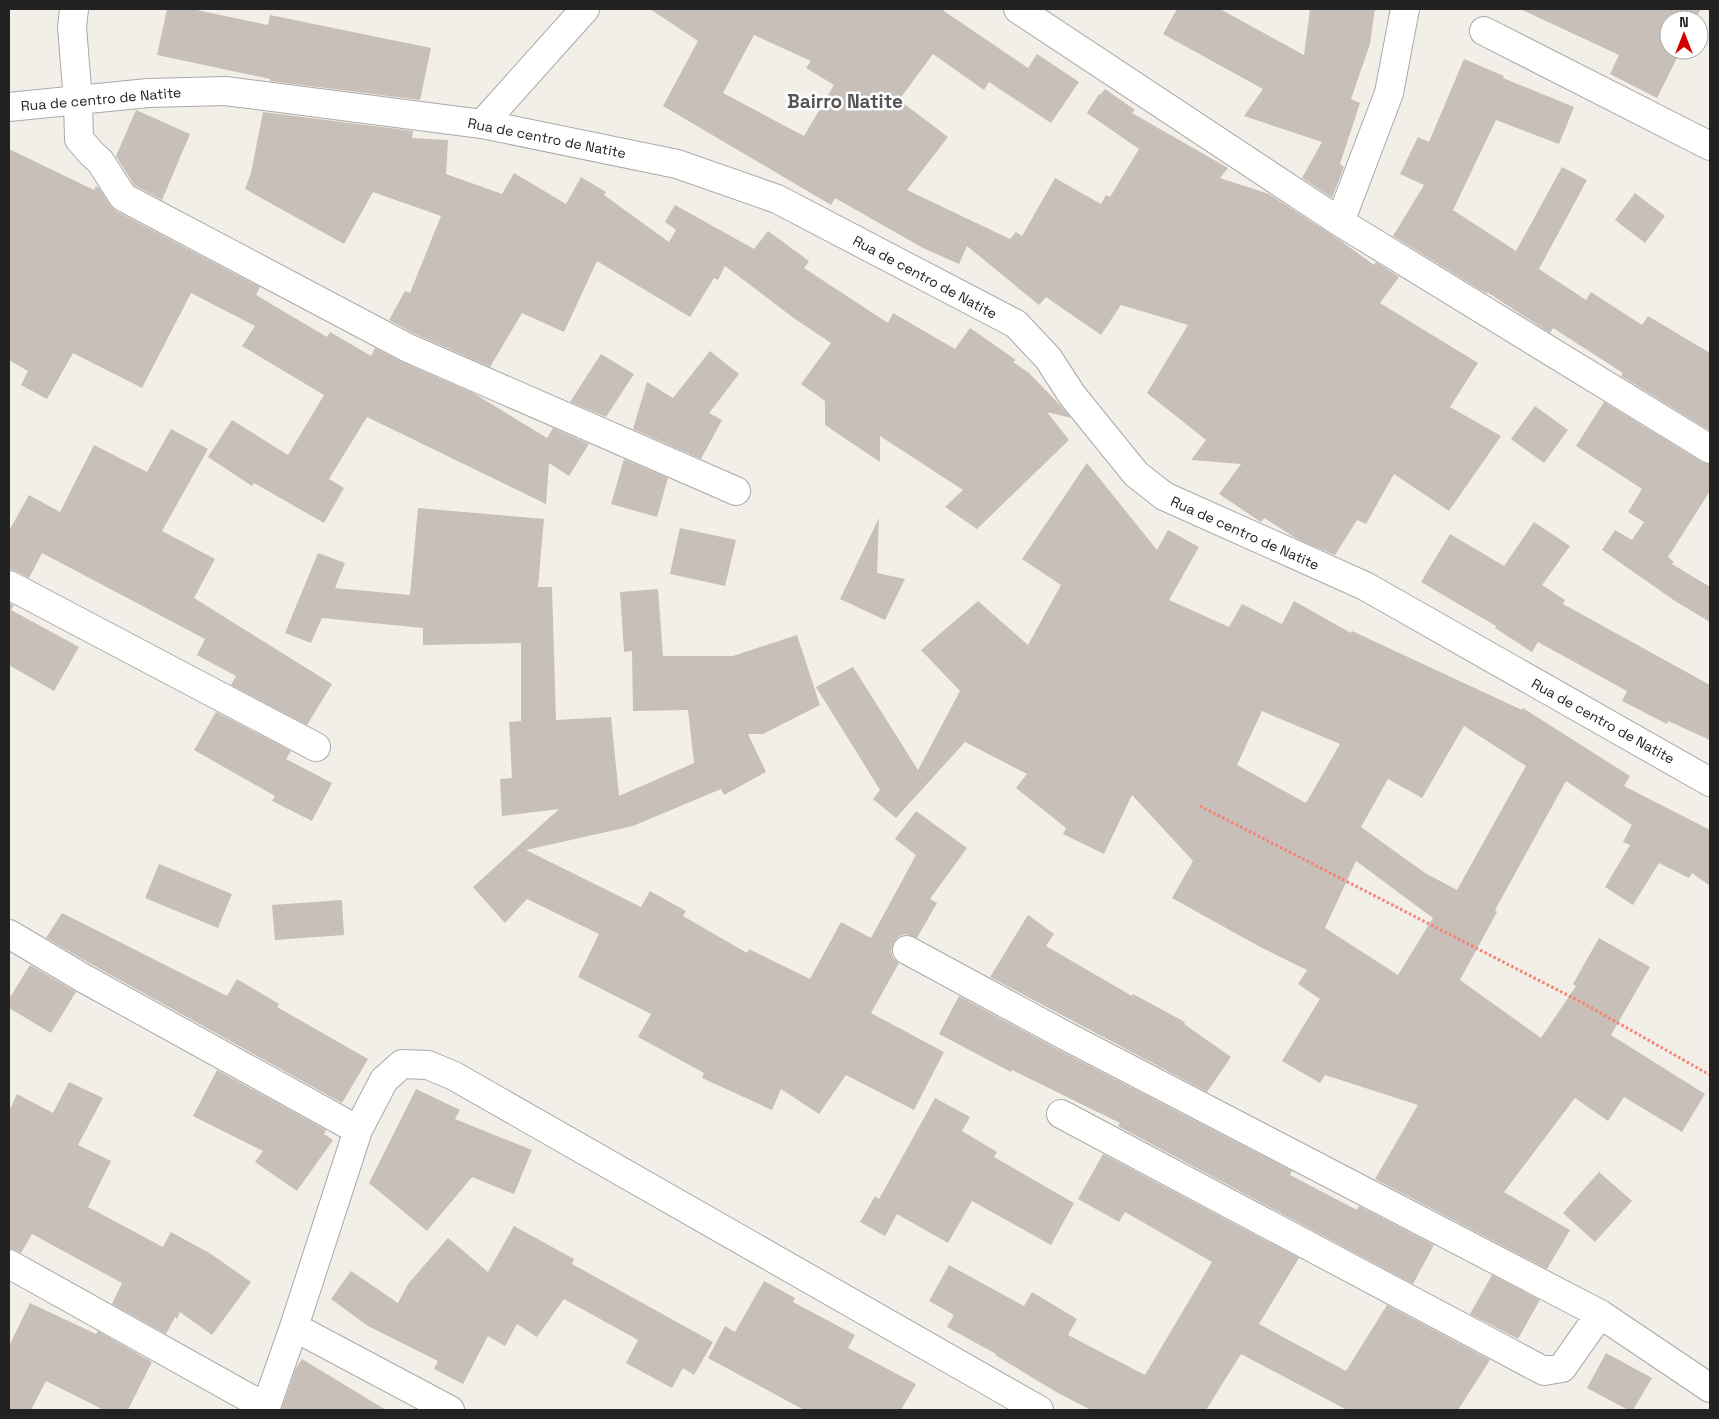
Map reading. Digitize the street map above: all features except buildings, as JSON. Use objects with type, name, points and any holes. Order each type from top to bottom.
[{"type":"street","points":[[74,9],[72,27],[79,138],[100,161],[123,197],[408,348],[736,491]]},
{"type":"street","points":[[482,124],[585,9]]},
{"type":"street","points":[[1018,9],[1340,222],[1710,448]]},
{"type":"street","points":[[1340,222],[1389,93],[1405,9]]},
{"type":"street","points":[[1484,30],[1710,146]]},
{"type":"street","name":"Rua de centro de Natite","points":[[9,107],[148,92],[225,91],[482,124],[677,164],[777,199],[1016,324],[1048,358],[1072,395],[1136,474],[1164,496],[1365,586],[1710,782]]},
{"type":"street","points":[[9,585],[316,747]]},
{"type":"street","points":[[9,934],[83,978],[358,1130]]},
{"type":"street","points":[[907,950],[1064,1035],[1600,1314],[1710,1388]]},
{"type":"street","points":[[9,1264],[265,1409],[294,1327],[358,1130],[384,1080],[402,1064],[428,1065],[454,1076],[1039,1410]]},
{"type":"street","points":[[1061,1114],[1544,1371],[1562,1368],[1600,1314]]},
{"type":"street","points":[[294,1327],[450,1410]]},
{"type":"path","points":[[1200,806],[1581,1002],[1710,1075]]},
{"type":"district","name":"Bairro Natite","points":[[845,101]]}]
